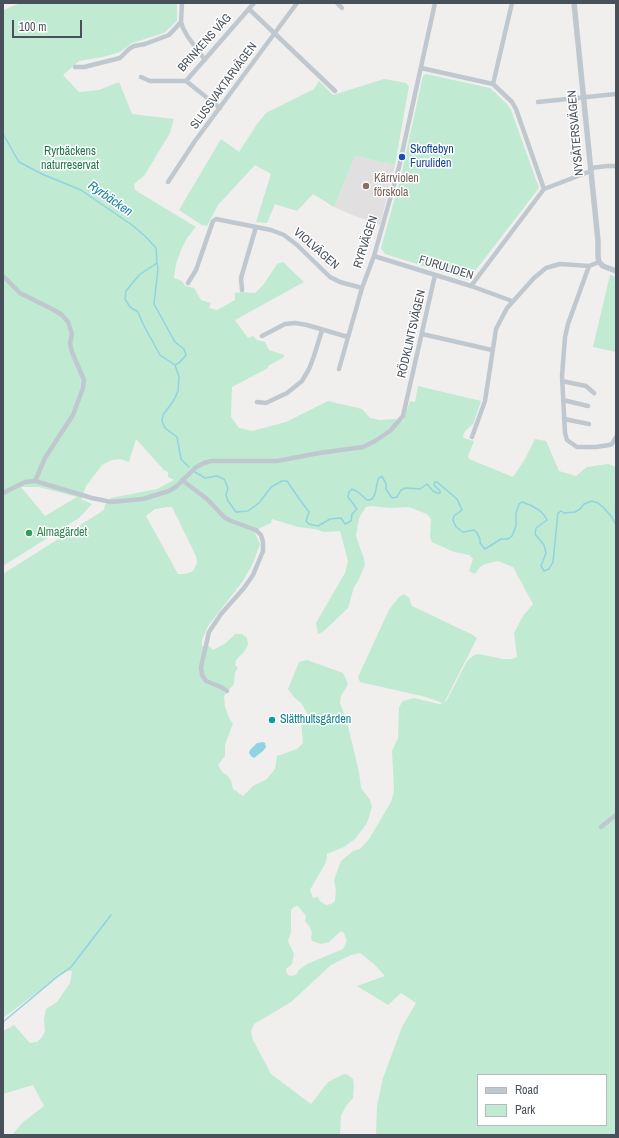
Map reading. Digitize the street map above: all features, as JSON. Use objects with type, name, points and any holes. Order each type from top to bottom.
[{"type":"street","points":[[182,3],[181,22],[188,37],[205,60]]},
{"type":"street","name":"BRINKENS VÄG","points":[[141,77],[150,81],[186,81],[254,3]]},
{"type":"street","name":"SLUSSVAKTARVÄGEN","points":[[168,182],[220,108],[298,3]]},
{"type":"street","points":[[337,3],[342,8]]},
{"type":"street","name":"RYRVÄGEN","points":[[339,369],[362,288],[374,256],[399,167],[435,3]]},
{"type":"street","points":[[493,84],[512,3]]},
{"type":"street","name":"NYSÄTERSVÄGEN","points":[[574,3],[599,262]]},
{"type":"street","points":[[249,9],[335,91]]},
{"type":"street","points":[[76,67],[84,67],[120,58],[134,46],[145,44],[168,35],[181,22]]},
{"type":"street","points":[[421,68],[493,84],[512,102],[516,109],[544,189]]},
{"type":"street","points":[[186,81],[220,108]]},
{"type":"street","points":[[538,102],[616,94]]},
{"type":"street","points":[[471,286],[544,189],[591,170],[607,166],[616,166]]},
{"type":"street","name":"VIOLVÄGEN","points":[[188,283],[196,270],[212,221],[216,219],[271,230],[284,235],[297,245],[330,277],[340,282],[362,288]]},
{"type":"street","points":[[242,290],[240,278],[256,227]]},
{"type":"street","name":"FURULIDEN","points":[[374,256],[471,286],[512,301]]},
{"type":"street","points":[[472,437],[485,401],[496,328],[501,317],[512,301],[546,268],[560,264],[589,266],[599,262],[603,266],[616,271]]},
{"type":"street","points":[[589,266],[568,324],[565,337],[562,363],[565,433],[567,440],[577,448],[609,446],[616,437]]},
{"type":"street","name":"RÖDKLINTSVÄGEN","points":[[34,481],[111,502],[143,498],[156,496],[169,491],[177,486],[195,468],[211,461],[277,461],[363,446],[383,436],[398,423],[403,416],[435,275]]},
{"type":"street","points":[[3,276],[20,293],[54,310],[62,315],[68,322],[72,334],[70,343],[72,352],[84,380],[83,388],[73,415],[45,458],[34,481],[25,482],[3,493]]},
{"type":"street","points":[[262,336],[285,324],[294,323],[307,325],[348,337]]},
{"type":"street","points":[[256,402],[266,404],[286,393],[302,381],[309,370],[322,330]]},
{"type":"street","points":[[422,334],[492,350]]},
{"type":"street","points":[[562,381],[586,386],[594,393]]},
{"type":"street","points":[[563,400],[588,406]]},
{"type":"street","points":[[564,419],[589,424]]},
{"type":"street","points":[[182,480],[207,499],[224,517],[256,530],[263,542],[263,551],[253,575],[244,588],[221,614],[209,632],[201,667],[202,675],[206,681],[227,691]]},
{"type":"street","points":[[601,827],[616,815]]},
{"type":"shaded area","name":"Kärrviolen förskola","points":[[355,156],[395,165],[380,225],[334,207]]},
{"type":"green space","name":"Ryrbäckens naturreservat","points":[[21,3],[177,3],[177,21],[164,33],[132,43],[120,52],[103,57],[79,61],[63,75],[79,92],[99,90],[119,82],[132,114],[174,119],[170,133],[144,176],[134,184],[135,190],[196,227],[187,238],[181,250],[176,264],[174,278],[182,281],[185,286],[194,288],[201,300],[211,303],[209,308],[217,310],[235,300],[235,293],[255,293],[264,284],[277,264],[283,262],[304,282],[235,320],[248,338],[253,336],[257,340],[265,342],[269,350],[284,355],[284,357],[268,366],[268,368],[232,387],[231,417],[239,428],[252,431],[286,422],[328,401],[362,409],[370,418],[403,421],[410,401],[415,402],[418,386],[481,401],[473,424],[465,431],[463,436],[464,438],[474,441],[468,456],[469,459],[513,477],[525,459],[535,439],[546,441],[559,471],[576,476],[587,467],[608,464],[616,467],[616,1135],[376,1135],[377,1106],[383,1078],[402,1027],[416,1003],[401,993],[388,1005],[357,986],[385,976],[374,964],[360,953],[351,955],[331,965],[291,1002],[254,1024],[251,1032],[253,1040],[271,1074],[311,1104],[328,1082],[344,1074],[353,1079],[353,1098],[341,1115],[340,1135],[12,1135],[22,1123],[44,1106],[33,1085],[3,1094],[3,1031],[14,1025],[30,1043],[37,1042],[45,1031],[44,1019],[46,1009],[57,1002],[70,983],[72,971],[68,971],[59,976],[3,1018],[3,574],[104,510],[105,505],[111,498],[157,489],[174,480],[168,477],[168,472],[163,470],[136,439],[129,462],[120,459],[112,460],[102,465],[86,486],[81,499],[92,504],[79,518],[3,566],[3,10]],"holes":[[[21,487],[39,487],[77,497],[45,516]],[[371,506],[390,508],[409,507],[427,514],[431,519],[430,537],[432,542],[454,552],[469,555],[473,559],[469,571],[475,574],[480,567],[485,564],[498,561],[513,567],[533,604],[523,616],[514,633],[517,657],[512,659],[503,659],[479,654],[474,655],[467,661],[444,703],[477,638],[412,606],[409,598],[404,594],[399,597],[389,610],[358,677],[360,682],[426,697],[443,703],[439,704],[414,698],[403,701],[399,707],[398,738],[392,751],[394,791],[391,802],[369,839],[360,849],[353,851],[341,861],[334,880],[336,890],[335,901],[326,905],[320,901],[318,897],[313,898],[310,890],[326,862],[327,854],[344,847],[355,839],[367,823],[372,807],[370,800],[361,788],[359,772],[347,722],[340,703],[341,696],[348,684],[343,673],[307,660],[299,662],[288,689],[302,704],[308,715],[301,720],[303,743],[297,749],[277,756],[275,769],[267,779],[253,786],[243,796],[233,789],[231,781],[218,765],[225,756],[225,745],[233,723],[230,720],[225,707],[224,696],[234,684],[235,672],[238,668],[235,665],[236,660],[244,652],[248,645],[247,638],[242,634],[235,634],[226,643],[213,650],[209,646],[202,646],[202,640],[208,626],[243,581],[253,563],[260,544],[255,533],[260,528],[271,523],[272,519],[298,527],[315,529],[324,532],[340,531],[348,561],[345,573],[316,623],[318,634],[324,631],[348,608],[354,587],[365,565],[356,536],[359,518],[366,507]],[[172,507],[196,556],[197,563],[193,571],[185,574],[178,574],[146,516],[155,509]],[[298,906],[306,916],[305,921],[310,927],[312,941],[321,944],[329,942],[341,931],[344,933],[347,941],[343,949],[307,964],[299,970],[296,975],[290,976],[287,974],[286,969],[292,964],[294,954],[288,941],[291,932],[291,910]]]},
{"type":"green space","points":[[426,74],[490,88],[507,104],[511,110],[539,188],[468,280],[385,254],[381,248],[401,176],[423,76]]},
{"type":"green space","points":[[384,79],[406,83],[409,86],[395,165],[355,156],[334,207],[313,194],[297,211],[275,204],[267,223],[256,222],[271,174],[255,165],[218,205],[207,226],[202,225],[179,210],[221,139],[239,152],[266,113],[314,89],[319,81],[333,95]]},
{"type":"green space","points":[[610,275],[616,277],[616,352],[593,347]]},
{"type":"water","points":[[257,743],[265,743],[266,747],[263,751],[254,758],[251,756],[249,753],[250,750]]},
{"type":"waterway","name":"Ryrbäcken","points":[[3,134],[19,162],[42,174],[81,190],[132,225],[156,248],[157,263],[139,275],[126,291],[125,299],[130,307],[138,312],[160,355],[175,365],[179,377],[178,391],[174,400],[163,415],[162,421],[165,428],[177,437],[181,459],[189,467]]},
{"type":"waterway","name":"Ryrbäcken","points":[[157,263],[158,269],[154,304],[175,342],[184,349],[186,355],[175,365]]},
{"type":"waterway","name":"Ryrbäcken","points":[[195,472],[205,478],[217,476],[224,479],[228,488],[226,495],[228,501],[236,512],[248,511],[259,503],[271,487],[282,481],[287,481],[309,512],[306,521],[309,524],[318,526],[330,519],[341,518],[345,524],[351,521],[352,514],[357,509],[348,497],[349,492],[352,489],[367,500],[372,499],[375,494],[378,479],[382,476],[386,484],[386,489],[392,498],[397,497],[401,490],[406,488],[420,489],[427,484],[433,491],[440,493],[434,485],[435,482],[437,482],[457,499],[462,510],[454,516],[453,520],[456,527],[463,532],[474,530],[480,539],[480,543],[485,549],[501,539],[508,539],[512,536],[516,526],[516,513],[519,504],[522,502],[539,510],[547,520],[536,528],[535,534],[544,545],[546,553],[541,566],[544,571],[549,569],[553,562],[558,513],[561,511],[564,513],[575,512],[584,504],[592,501],[603,507],[611,516],[616,525]]},
{"type":"waterway","points":[[3,1022],[71,967],[111,915]]},
{"type":"place","name":"Skoftebyn Furuliden","points":[[402,157]]},
{"type":"place","name":"Kärrviolen förskola","points":[[366,186]]},
{"type":"place","name":"Almagärdet","points":[[29,533]]},
{"type":"place","name":"Slätthultsgården","points":[[272,720]]}]
